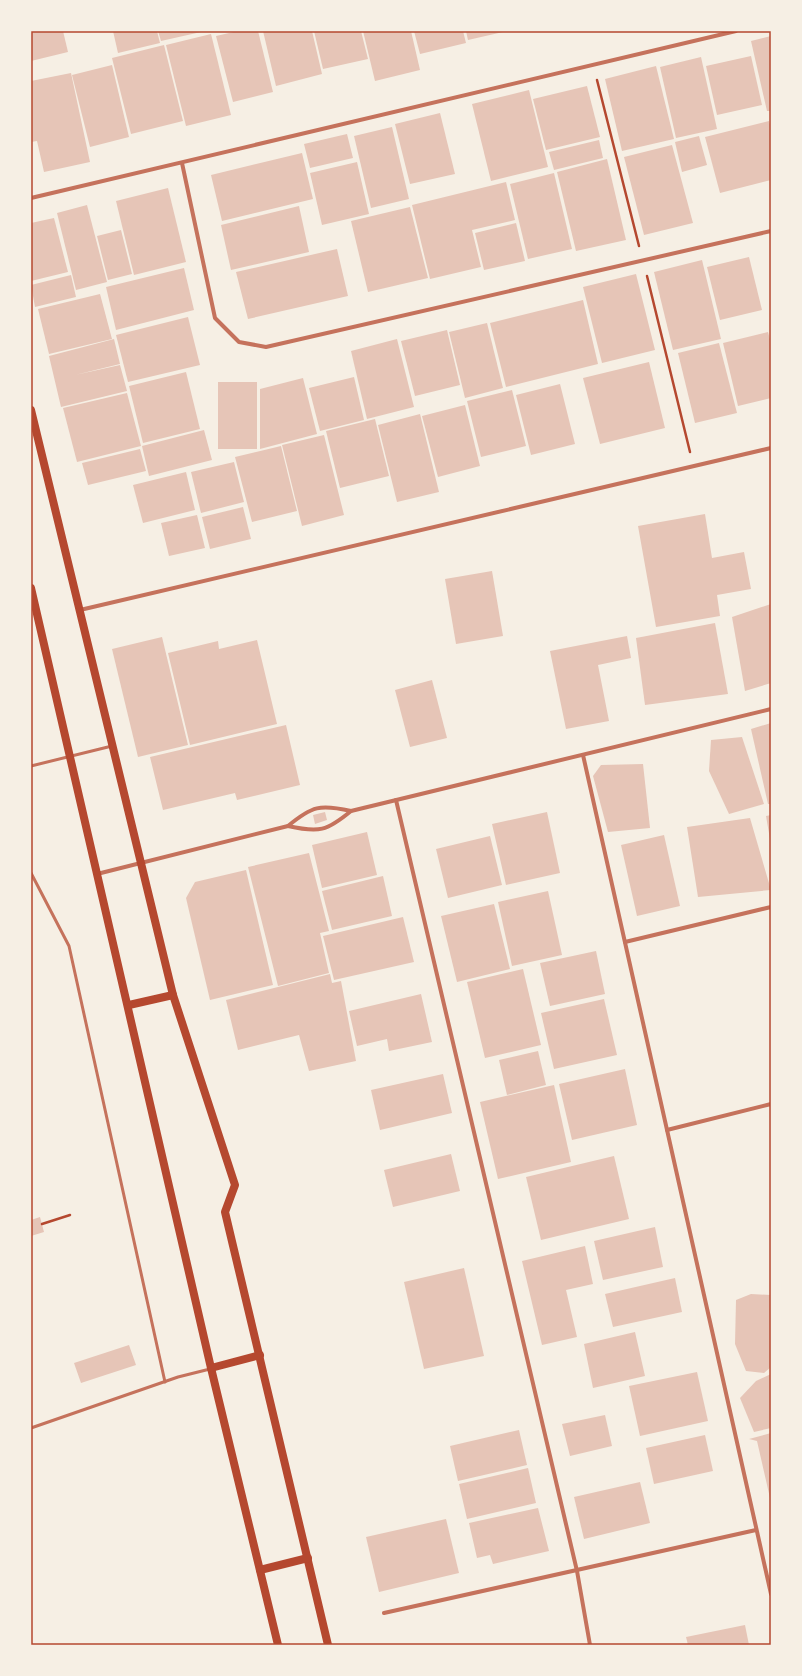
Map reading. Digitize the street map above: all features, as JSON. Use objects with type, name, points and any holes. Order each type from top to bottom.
[{"type":"main road","points":[[31,410],[142,862],[173,995],[235,1185],[225,1212],[328,1645]]},
{"type":"main road","points":[[31,588],[211,1368],[278,1645]]},
{"type":"main road","points":[[128,1005],[173,995]]},
{"type":"main road","points":[[211,1368],[260,1355]]},
{"type":"main road","points":[[260,1570],[308,1558]]},
{"type":"street","points":[[31,198],[736,31]]},
{"type":"street","points":[[182,162],[215,318],[239,342],[266,347],[771,231]]},
{"type":"street","points":[[80,610],[771,448]]},
{"type":"street","points":[[97,874],[288,826],[306,811],[329,806],[351,810],[771,709]]},
{"type":"street","points":[[583,755],[771,1594]]},
{"type":"street","points":[[396,800],[577,1571],[590,1645]]},
{"type":"street","points":[[288,826],[311,831],[334,825],[351,810]]},
{"type":"street","points":[[625,942],[771,908]]},
{"type":"street","points":[[667,1130],[771,1104]]},
{"type":"street","points":[[384,1612],[577,1571],[756,1530]]},
{"type":"lane","points":[[31,766],[113,746]]},
{"type":"lane","points":[[31,873],[69,946],[165,1382]]},
{"type":"lane","points":[[31,1428],[165,1382],[211,1368]]},
{"type":"path","points":[[42,1224],[70,1215]]},
{"type":"building","points":[[31,31],[63,31],[68,52],[31,61]]},
{"type":"building","points":[[113,31],[157,31],[160,43],[118,53]]},
{"type":"building","points":[[158,31],[201,31],[201,32],[161,41]]},
{"type":"building","points":[[238,31],[258,31],[273,92],[233,102],[216,36]]},
{"type":"building","points":[[263,31],[312,31],[322,74],[276,86]]},
{"type":"building","points":[[314,31],[361,31],[368,59],[323,69]]},
{"type":"building","points":[[363,31],[411,31],[420,70],[375,81]]},
{"type":"building","points":[[414,31],[463,31],[466,43],[420,54]]},
{"type":"building","points":[[466,31],[503,31],[503,32],[468,40]]},
{"type":"building","points":[[211,34],[231,115],[186,126],[166,45]]},
{"type":"building","points":[[771,36],[771,111],[767,111],[751,41]]},
{"type":"building","points":[[164,45],[183,121],[131,134],[112,58]]},
{"type":"building","points":[[751,56],[762,105],[717,115],[706,66]]},
{"type":"building","points":[[701,57],[717,129],[676,138],[660,67]]},
{"type":"building","points":[[112,65],[129,137],[90,147],[72,75]]},
{"type":"building","points":[[656,66],[674,139],[622,151],[605,79]]},
{"type":"building","points":[[71,73],[90,162],[44,172],[37,141],[31,142],[31,81]]},
{"type":"building","points":[[587,86],[600,137],[546,150],[533,99]]},
{"type":"building","points":[[529,90],[548,167],[491,181],[472,104]]},
{"type":"building","points":[[440,113],[455,174],[410,184],[395,124]]},
{"type":"building","points":[[769,121],[771,128],[771,180],[720,193],[705,137]]},
{"type":"building","points":[[392,127],[409,199],[371,208],[354,136]]},
{"type":"building","points":[[347,134],[353,158],[310,168],[304,144]]},
{"type":"building","points":[[699,136],[707,165],[682,172],[675,142]]},
{"type":"building","points":[[599,140],[603,158],[554,170],[549,152]]},
{"type":"building","points":[[672,145],[693,223],[644,235],[624,157]]},
{"type":"building","points":[[302,153],[313,199],[222,221],[211,175]]},
{"type":"building","points":[[607,159],[626,240],[576,251],[557,172]]},
{"type":"building","points":[[357,162],[369,214],[322,225],[310,173]]},
{"type":"building","points":[[554,173],[572,249],[528,259],[510,184]]},
{"type":"building","points":[[506,182],[515,220],[472,230],[481,267],[430,279],[412,205]]},
{"type":"building","points":[[168,188],[186,262],[134,275],[116,201]]},
{"type":"building","points":[[87,205],[107,282],[76,290],[57,213]]},
{"type":"building","points":[[299,206],[309,252],[231,270],[221,225]]},
{"type":"building","points":[[410,207],[428,278],[368,292],[351,221]]},
{"type":"building","points":[[54,218],[68,272],[31,281],[31,223]]},
{"type":"building","points":[[516,223],[525,261],[484,270],[475,233]]},
{"type":"building","points":[[121,230],[132,274],[108,280],[97,236]]},
{"type":"building","points":[[337,249],[348,296],[248,319],[236,272]]},
{"type":"building","points":[[749,257],[762,310],[720,320],[707,267]]},
{"type":"building","points":[[702,260],[721,339],[673,350],[654,272]]},
{"type":"building","points":[[184,268],[194,310],[116,330],[106,287]]},
{"type":"building","points":[[636,274],[655,350],[602,363],[583,287]]},
{"type":"building","points":[[71,275],[76,297],[35,307],[31,285]]},
{"type":"building","points":[[100,294],[112,339],[49,354],[38,309]]},
{"type":"building","points":[[583,300],[598,364],[506,387],[490,323]]},
{"type":"building","points":[[188,317],[200,365],[128,382],[116,335]]},
{"type":"building","points":[[487,323],[503,388],[465,398],[449,332]]},
{"type":"building","points":[[447,330],[460,385],[415,396],[401,341]]},
{"type":"building","points":[[768,332],[771,343],[771,398],[738,406],[723,343]]},
{"type":"building","points":[[114,339],[120,364],[75,375],[120,365],[127,391],[61,407],[49,356]]},
{"type":"building","points":[[397,339],[414,407],[367,419],[351,351]]},
{"type":"building","points":[[719,343],[737,413],[695,423],[678,353]]},
{"type":"building","points":[[649,362],[665,428],[600,444],[583,378]]},
{"type":"building","points":[[186,372],[200,429],[143,443],[129,386]]},
{"type":"building","points":[[354,377],[364,420],[320,431],[309,388]]},
{"type":"building","points":[[303,378],[317,434],[260,449],[260,389]]},
{"type":"building","points":[[218,382],[257,382],[257,449],[218,449]]},
{"type":"building","points":[[560,384],[575,444],[531,455],[516,395]]},
{"type":"building","points":[[512,390],[526,446],[481,457],[467,401]]},
{"type":"building","points":[[127,393],[141,446],[77,462],[63,408]]},
{"type":"building","points":[[465,405],[480,466],[438,477],[422,416]]},
{"type":"building","points":[[420,414],[439,492],[397,502],[378,425]]},
{"type":"building","points":[[375,419],[389,476],[340,488],[326,431]]},
{"type":"building","points":[[204,430],[212,460],[149,476],[142,446]]},
{"type":"building","points":[[324,435],[344,515],[302,526],[282,445]]},
{"type":"building","points":[[281,446],[297,511],[252,522],[235,457]]},
{"type":"building","points":[[140,449],[146,471],[88,485],[82,463]]},
{"type":"building","points":[[234,462],[244,502],[201,513],[191,472]]},
{"type":"building","points":[[186,472],[195,510],[143,523],[133,485]]},
{"type":"building","points":[[243,507],[251,539],[210,549],[202,517]]},
{"type":"building","points":[[705,514],[712,558],[744,552],[751,589],[717,595],[720,616],[656,627],[638,526]]},
{"type":"building","points":[[197,515],[205,548],[169,556],[161,523]]},
{"type":"building","points":[[492,571],[503,636],[456,644],[445,579]]},
{"type":"building","points":[[771,604],[771,683],[745,691],[732,617]]},
{"type":"building","points":[[715,623],[728,694],[645,705],[636,638]]},
{"type":"building","points":[[627,636],[631,658],[598,665],[609,721],[566,729],[550,651]]},
{"type":"building","points":[[162,637],[188,745],[138,757],[112,649]]},
{"type":"building","points":[[257,640],[277,724],[190,745],[168,653],[218,641],[219,649]]},
{"type":"building","points":[[432,680],[447,738],[410,747],[395,690]]},
{"type":"building","points":[[771,723],[771,804],[768,804],[751,729]]},
{"type":"building","points":[[286,725],[300,785],[237,800],[235,793],[163,810],[150,757]]},
{"type":"building","points":[[742,737],[764,804],[729,814],[709,771],[711,740]]},
{"type":"building","points":[[643,764],[650,828],[608,832],[593,776],[601,765]]},
{"type":"building","points":[[325,812],[327,820],[315,824],[313,815]]},
{"type":"building","points":[[547,812],[560,873],[506,885],[492,824]]},
{"type":"building","points":[[771,815],[771,839],[770,839],[766,816]]},
{"type":"building","points":[[750,818],[771,890],[698,897],[687,827]]},
{"type":"building","points":[[367,832],[377,875],[322,888],[312,845]]},
{"type":"building","points":[[664,835],[680,906],[637,916],[621,845]]},
{"type":"building","points":[[490,836],[502,885],[448,898],[436,849]]},
{"type":"building","points":[[309,853],[329,931],[320,933],[329,973],[278,986],[248,867]]},
{"type":"building","points":[[246,870],[273,985],[210,1000],[186,898],[195,882]]},
{"type":"building","points":[[383,876],[392,916],[332,930],[322,891]]},
{"type":"building","points":[[548,891],[562,955],[512,966],[498,902]]},
{"type":"building","points":[[494,904],[510,969],[457,982],[441,916]]},
{"type":"building","points":[[403,917],[414,962],[334,980],[323,936]]},
{"type":"building","points":[[596,951],[605,994],[550,1006],[540,963]]},
{"type":"building","points":[[523,969],[541,1045],[485,1058],[467,982]]},
{"type":"building","points":[[330,974],[332,983],[341,981],[356,1061],[309,1071],[299,1035],[238,1050],[226,1000]]},
{"type":"building","points":[[421,994],[432,1042],[389,1051],[387,1039],[357,1046],[349,1011]]},
{"type":"building","points":[[604,999],[617,1055],[554,1069],[541,1013]]},
{"type":"building","points":[[538,1051],[546,1085],[507,1095],[499,1060]]},
{"type":"building","points":[[625,1069],[637,1125],[572,1140],[559,1084]]},
{"type":"building","points":[[443,1074],[452,1113],[380,1130],[371,1090]]},
{"type":"building","points":[[554,1085],[571,1162],[498,1179],[480,1102]]},
{"type":"building","points":[[451,1154],[460,1191],[393,1207],[384,1170]]},
{"type":"building","points":[[614,1156],[629,1219],[541,1240],[526,1177]]},
{"type":"building","points":[[40,1217],[44,1232],[31,1236],[31,1220]]},
{"type":"building","points":[[655,1227],[663,1267],[603,1280],[594,1241]]},
{"type":"building","points":[[585,1246],[593,1284],[566,1290],[577,1337],[542,1345],[522,1261]]},
{"type":"building","points":[[464,1268],[484,1356],[424,1369],[404,1282]]},
{"type":"building","points":[[675,1278],[682,1312],[613,1327],[605,1294]]},
{"type":"building","points":[[751,1294],[771,1295],[771,1367],[764,1373],[746,1371],[735,1344],[736,1300]]},
{"type":"building","points":[[635,1332],[645,1376],[593,1388],[584,1344]]},
{"type":"building","points":[[129,1345],[136,1365],[81,1383],[74,1363]]},
{"type":"building","points":[[697,1372],[708,1421],[640,1436],[629,1386]]},
{"type":"building","points":[[771,1374],[771,1428],[754,1432],[740,1398],[756,1381]]},
{"type":"building","points":[[605,1415],[612,1446],[570,1456],[562,1424]]},
{"type":"building","points":[[519,1430],[527,1465],[458,1481],[450,1446]]},
{"type":"building","points":[[771,1433],[770,1498],[757,1441],[749,1439]]},
{"type":"building","points":[[705,1435],[713,1471],[654,1484],[646,1448]]},
{"type":"building","points":[[528,1468],[536,1503],[467,1519],[459,1484]]},
{"type":"building","points":[[640,1482],[650,1523],[584,1539],[574,1497]]},
{"type":"building","points":[[538,1508],[549,1551],[493,1564],[490,1555],[477,1558],[469,1523]]},
{"type":"building","points":[[446,1519],[459,1573],[379,1592],[366,1537]]},
{"type":"building","points":[[745,1625],[749,1645],[688,1645],[686,1637]]}]
